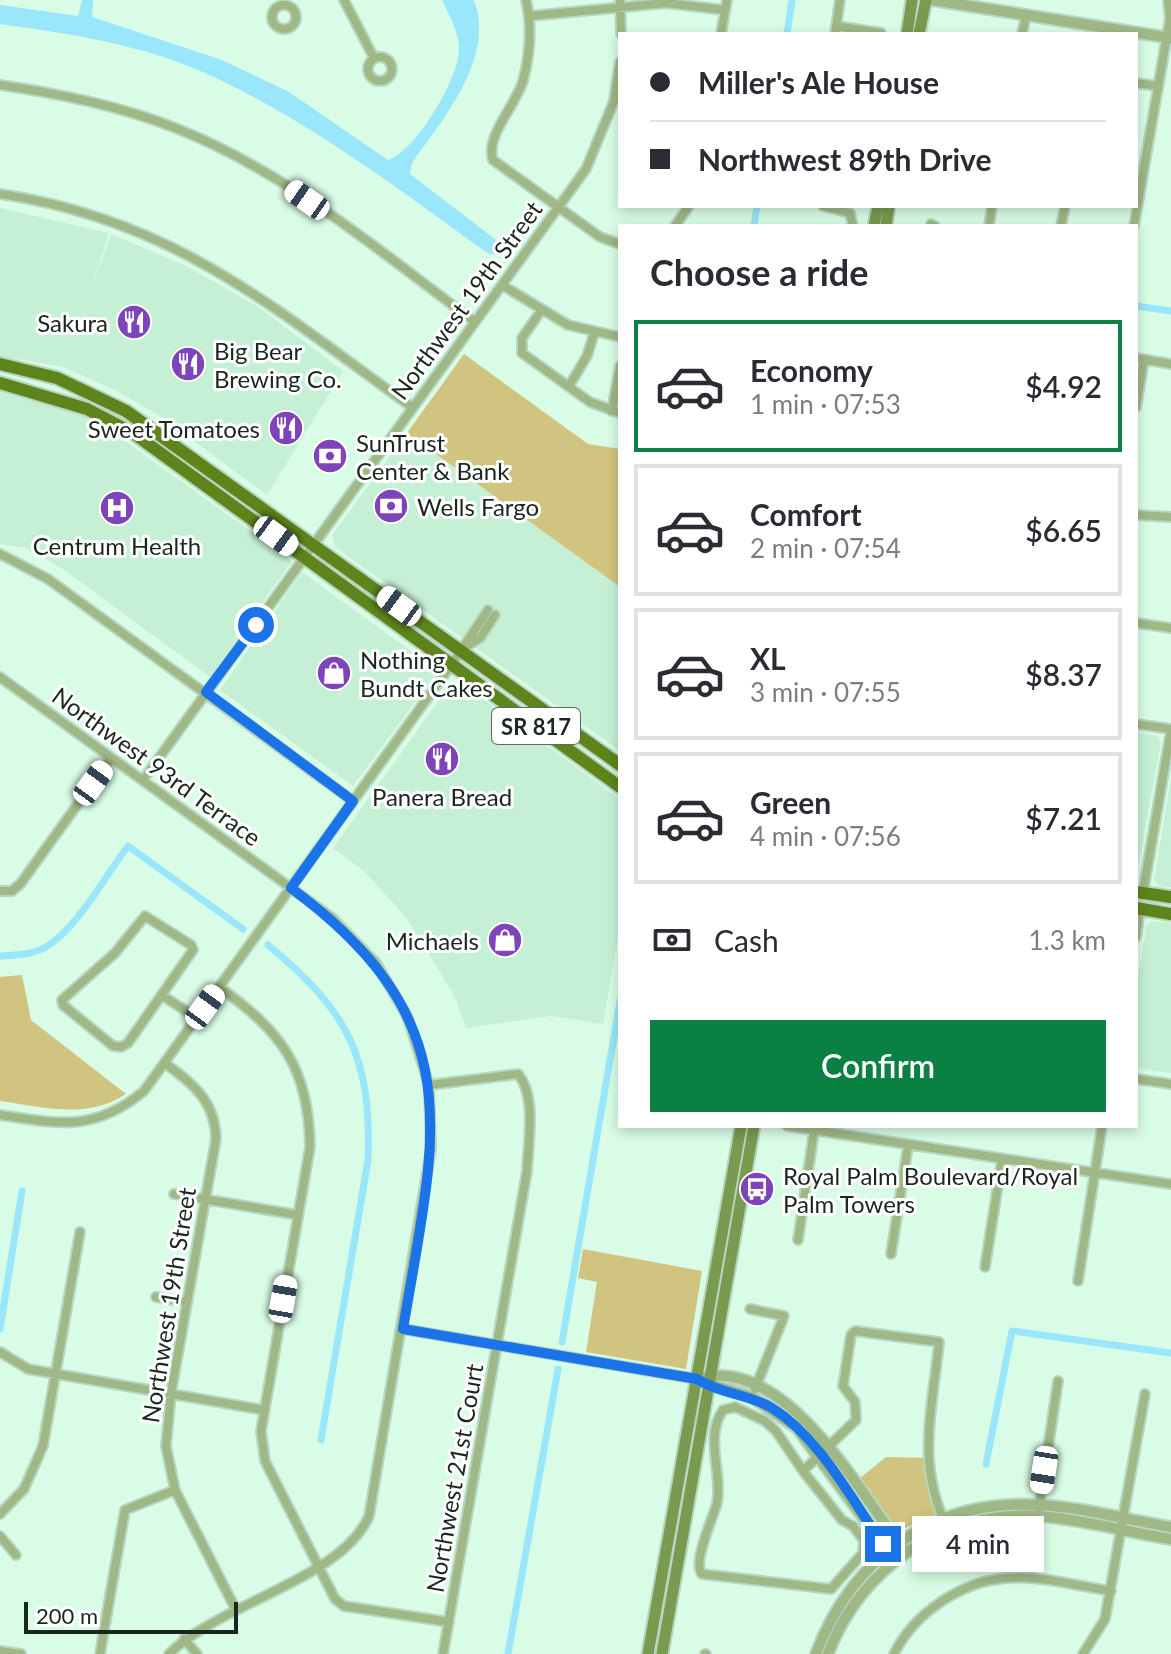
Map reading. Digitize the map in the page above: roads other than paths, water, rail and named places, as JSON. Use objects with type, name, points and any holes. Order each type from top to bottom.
[{"type":"main road","points":[[907,32],[912,0]]},
{"type":"main road","points":[[919,32],[926,0]]},
{"type":"main road","name":"SR 817","points":[[0,364],[57,378],[126,411],[618,764]]},
{"type":"main road","name":"SR 817","points":[[0,383],[87,409],[116,424],[306,557],[618,786]]},
{"type":"main road","points":[[87,409],[115,414],[126,411]]},
{"type":"main road","points":[[116,424],[132,422],[162,435]]},
{"type":"main road","points":[[551,737],[564,735],[588,743]]},
{"type":"main road","points":[[1138,900],[1171,899]]},
{"type":"main road","points":[[1138,900],[1171,914]]},
{"type":"main road","points":[[648,1654],[741,1128]]},
{"type":"main road","points":[[662,1654],[754,1128]]},
{"type":"street","points":[[344,0],[374,58]]},
{"type":"street","points":[[526,0],[530,16],[523,80],[490,152],[493,160],[600,237],[618,243]]},
{"type":"street","points":[[721,32],[727,0]]},
{"type":"street","points":[[840,0],[835,30],[866,32]]},
{"type":"street","points":[[932,0],[1130,32]]},
{"type":"street","points":[[1138,203],[1169,38],[1168,0]]},
{"type":"street","points":[[530,16],[620,4],[666,3],[725,10]]},
{"type":"street","points":[[620,4],[621,32]]},
{"type":"street","points":[[1022,32],[1026,16]]},
{"type":"street","points":[[1138,33],[1169,38]]},
{"type":"street","name":"Northwest 19th Street","points":[[143,780],[586,169],[603,135],[614,101],[618,75]]},
{"type":"street","points":[[1138,83],[1158,86]]},
{"type":"street","points":[[0,85],[112,107],[177,129],[232,154],[285,185],[475,322]]},
{"type":"street","points":[[0,194],[84,211],[137,229],[188,253],[238,283],[413,408]]},
{"type":"street","points":[[831,208],[850,213],[853,224]]},
{"type":"street","points":[[502,285],[541,311],[594,334],[618,337]]},
{"type":"street","points":[[541,311],[520,345],[522,353],[569,386],[616,412],[618,389]]},
{"type":"street","points":[[569,386],[587,356],[594,334]]},
{"type":"street","points":[[1138,383],[1140,359],[1171,364]]},
{"type":"street","points":[[1138,515],[1171,517]]},
{"type":"street","points":[[0,554],[48,579],[353,801]]},
{"type":"street","points":[[0,1115],[57,1124],[81,1124],[126,1106],[144,1091],[460,651],[480,638],[492,612]]},
{"type":"street","points":[[1138,623],[1171,628]]},
{"type":"street","name":"Northwest 93rd Terrace","points":[[0,677],[331,917],[376,963],[407,1016],[429,1085],[429,1179],[369,1516],[353,1544],[320,1565],[235,1608],[184,1639],[169,1654]]},
{"type":"street","points":[[1138,724],[1171,730],[1138,900]]},
{"type":"street","points":[[0,891],[12,891],[111,758]]},
{"type":"street","points":[[145,916],[191,945],[193,950],[163,996],[128,1043],[121,1047],[113,1046],[63,1005],[62,1000],[107,961],[145,916]]},
{"type":"street","points":[[219,987],[257,1014],[277,1034],[299,1075],[310,1121],[310,1147],[264,1410],[260,1447],[265,1461],[335,1599],[344,1606],[449,1622]]},
{"type":"street","points":[[163,996],[197,1018]]},
{"type":"street","name":"Northwest 19th Street","points":[[165,1063],[198,1088],[209,1103],[215,1121],[205,1199],[171,1393],[166,1446],[175,1490],[235,1608]]},
{"type":"street","name":"Northwest 21st Court","points":[[429,1085],[518,1074],[526,1091],[527,1171],[443,1654]]},
{"type":"street","points":[[1138,1079],[1171,1084]]},
{"type":"street","points":[[798,1128],[1171,1184]]},
{"type":"street","points":[[1078,1281],[1102,1128]]},
{"type":"street","points":[[798,1240],[814,1131]]},
{"type":"street","points":[[891,1254],[908,1146]]},
{"type":"street","points":[[985,1267],[1002,1160]]},
{"type":"street","points":[[174,1194],[298,1215]]},
{"type":"street","points":[[0,1514],[24,1489],[36,1468],[80,1232]]},
{"type":"street","points":[[156,1297],[187,1302]]},
{"type":"street","points":[[750,1309],[784,1316],[752,1397]]},
{"type":"street","points":[[403,1329],[697,1379],[757,1385],[804,1417],[905,1552]]},
{"type":"street","points":[[803,1471],[856,1420],[855,1402],[843,1386],[851,1335],[855,1331],[939,1342],[927,1416],[931,1488],[946,1524]]},
{"type":"street","points":[[0,1352],[28,1369],[264,1410]]},
{"type":"street","points":[[710,1381],[752,1397],[797,1428],[894,1561]]},
{"type":"street","points":[[1039,1510],[1058,1381]]},
{"type":"street","points":[[1083,1654],[1105,1619],[1145,1394]]},
{"type":"street","points":[[735,1407],[765,1421],[803,1471],[842,1520],[853,1526],[864,1541],[863,1553],[831,1589],[702,1574],[698,1562],[717,1500],[714,1447],[723,1410],[735,1407]]},
{"type":"street","points":[[100,1654],[125,1510],[175,1490]]},
{"type":"street","points":[[816,1654],[844,1597],[887,1550],[897,1542],[974,1510],[1039,1510],[1123,1525],[1171,1539]]},
{"type":"street","points":[[828,1654],[854,1604],[894,1561],[946,1524]]},
{"type":"street","points":[[1123,1525],[1171,1527]]},
{"type":"street","points":[[0,1536],[16,1555]]},
{"type":"street","points":[[894,1654],[931,1609],[976,1585],[1005,1578],[1035,1579],[1111,1591]]},
{"type":"street","points":[[184,1639],[197,1654]]},
{"type":"street","points":[[0,1651],[21,1654]]},
{"type":"water","points":[[82,0],[93,0],[92,17],[222,60],[289,92],[388,160],[399,154],[423,128],[453,76],[459,47],[453,23],[442,0],[474,0],[479,22],[472,65],[451,107],[412,163],[410,174],[504,246],[503,254],[489,254],[317,134],[207,74],[131,48],[79,36],[0,24],[0,5],[78,16]]},
{"type":"waterway","points":[[787,32],[792,0]]},
{"type":"waterway","points":[[754,224],[757,208]]},
{"type":"waterway","points":[[1138,306],[1171,311]]},
{"type":"waterway","points":[[0,956],[38,951],[60,936],[81,913],[128,846],[243,929]]},
{"type":"waterway","points":[[268,945],[318,991],[335,1014],[359,1063],[365,1092],[368,1160],[321,1440]]},
{"type":"waterway","points":[[562,1342],[618,1013]]},
{"type":"waterway","points":[[0,1329],[22,1191]]},
{"type":"waterway","points":[[986,1464],[1012,1331],[1171,1353]]},
{"type":"waterway","points":[[508,1654],[558,1369]]},
{"type":"place","name":"Sakura","points":[[134,322]]},
{"type":"place","name":"Big Bear Brewing Co.","points":[[188,364]]},
{"type":"place","name":"Sweet Tomatoes","points":[[286,428]]},
{"type":"place","name":"SunTrust Center & Bank","points":[[330,456]]},
{"type":"place","name":"Wells Fargo","points":[[391,506]]},
{"type":"place","name":"Centrum Health","points":[[117,508]]},
{"type":"place","name":"Nothing Bundt Cakes","points":[[334,673]]},
{"type":"place","name":"Panera Bread","points":[[442,759]]},
{"type":"place","name":"Michaels","points":[[505,940]]},
{"type":"place","name":"Royal Palm Boulevard/Royal Palm Towers","points":[[757,1189]]}]
